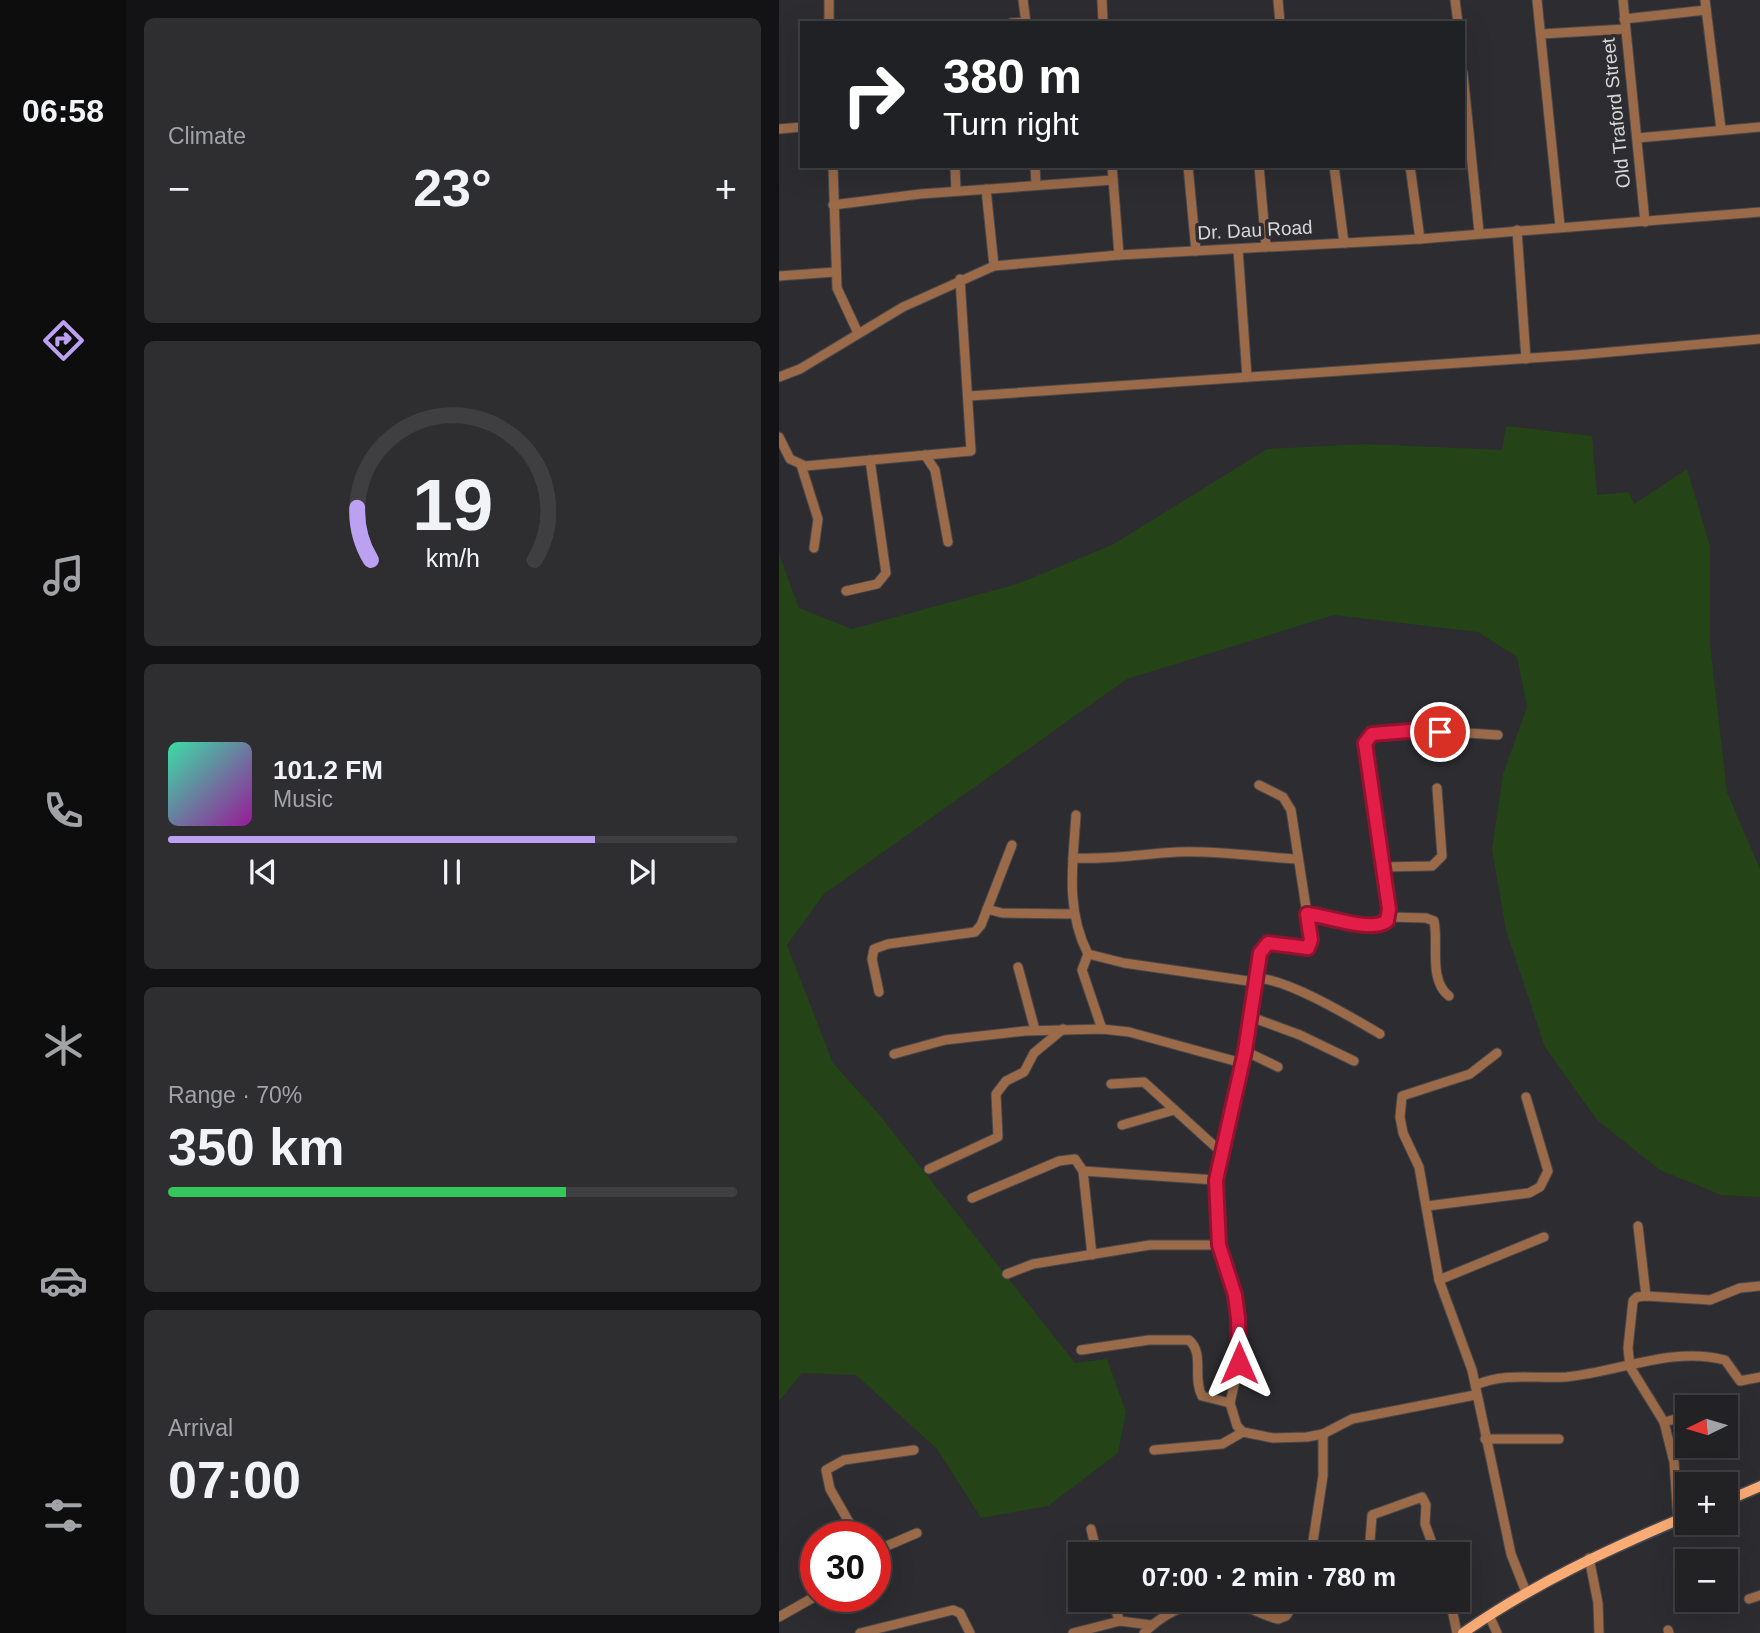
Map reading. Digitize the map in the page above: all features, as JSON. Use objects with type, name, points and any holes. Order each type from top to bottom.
[{"type":"main road","points":[[1738,1496],[1760,1486]]},
{"type":"main road","points":[[1463,1633],[1526,1592],[1589,1558],[1675,1521]]},
{"type":"street","points":[[829,0],[829,21]]},
{"type":"street","points":[[1023,0],[1026,21]]},
{"type":"street","points":[[1102,0],[1103,21]]},
{"type":"street","points":[[1278,0],[1280,21]]},
{"type":"street","points":[[1456,0],[1458,21]]},
{"type":"street","points":[[1537,0],[1560,226]]},
{"type":"street","name":"Old Traford Street","points":[[1623,0],[1645,222]]},
{"type":"street","points":[[1541,34],[1625,24],[1705,5],[1721,129]]},
{"type":"street","points":[[1465,93],[1479,232]]},
{"type":"street","points":[[779,129],[800,127]]},
{"type":"street","points":[[1637,138],[1760,127]]},
{"type":"street","points":[[833,168],[835,272],[841,299],[858,332]]},
{"type":"street","points":[[955,168],[956,191]]},
{"type":"street","points":[[1035,168],[1036,184]]},
{"type":"street","points":[[1112,168],[1119,255]]},
{"type":"street","points":[[1188,168],[1196,251]]},
{"type":"street","points":[[1259,168],[1266,247]]},
{"type":"street","points":[[1334,168],[1344,243]]},
{"type":"street","points":[[1410,168],[1420,239]]},
{"type":"street","points":[[833,205],[986,188],[1113,180]]},
{"type":"street","points":[[986,188],[994,267]]},
{"type":"street","name":"Dr. Dau Road","points":[[779,377],[800,369],[858,332],[960,279],[994,267],[1119,255],[1420,239],[1479,232],[1760,212]]},
{"type":"street","points":[[1517,230],[1526,359]]},
{"type":"street","points":[[1237,249],[1247,377]]},
{"type":"street","points":[[779,276],[835,272]]},
{"type":"street","points":[[779,437],[790,459],[801,465],[971,451],[960,279]]},
{"type":"street","points":[[969,396],[1526,359],[1760,339]]},
{"type":"street","points":[[925,455],[935,470],[948,542]]},
{"type":"street","points":[[846,591],[876,584],[886,573],[870,460]]},
{"type":"street","points":[[801,465],[818,519],[814,548]]},
{"type":"street","points":[[1389,917],[1365,749],[1368,737],[1421,730],[1498,735]]},
{"type":"street","points":[[1259,785],[1274,791],[1288,803],[1310,946],[1303,949],[1264,945],[1245,1051],[1220,1151],[1216,1180],[1219,1245],[1235,1295],[1240,1334],[1239,1363],[1230,1403],[1237,1426],[1243,1432],[1287,1438],[1323,1434],[1352,1419],[1475,1390],[1505,1376],[1568,1377],[1630,1367],[1657,1358],[1691,1355],[1725,1360],[1740,1381],[1760,1377]]},
{"type":"street","points":[[1383,867],[1432,866],[1438,862],[1442,856],[1437,788]]},
{"type":"street","points":[[1076,815],[1073,914],[1088,954],[1082,970],[1102,1029]]},
{"type":"street","points":[[879,992],[872,959],[875,949],[888,944],[970,934],[981,925],[1012,845]]},
{"type":"street","points":[[1073,858],[1117,859],[1150,854],[1205,852],[1297,859]]},
{"type":"street","points":[[987,909],[1002,914],[1073,914]]},
{"type":"street","points":[[1307,914],[1335,917],[1366,927],[1379,926],[1389,917],[1427,918],[1434,921],[1438,975],[1441,989],[1449,996]]},
{"type":"street","points":[[1088,954],[1124,962],[1271,980],[1309,996],[1380,1034]]},
{"type":"street","points":[[1018,967],[1035,1030]]},
{"type":"street","points":[[1251,1017],[1300,1035],[1354,1061]]},
{"type":"street","points":[[929,1169],[998,1137],[1000,1129],[995,1100],[999,1088],[1024,1072],[1034,1053],[1065,1028]]},
{"type":"street","points":[[894,1054],[945,1040],[1065,1028],[1129,1032],[1242,1063]]},
{"type":"street","points":[[1245,1051],[1278,1068]]},
{"type":"street","points":[[1497,1053],[1470,1074],[1402,1096],[1399,1104],[1401,1125],[1417,1159],[1439,1280],[1475,1390],[1511,1553],[1526,1592]]},
{"type":"street","points":[[1111,1084],[1144,1082],[1220,1151]]},
{"type":"street","points":[[1427,1206],[1519,1196],[1540,1187],[1548,1171],[1526,1097]]},
{"type":"street","points":[[1122,1125],[1174,1110]]},
{"type":"street","points":[[972,1198],[1059,1161],[1075,1159],[1083,1171],[1092,1255]]},
{"type":"street","points":[[1083,1171],[1216,1180]]},
{"type":"street","points":[[1638,1226],[1646,1296]]},
{"type":"street","points":[[1439,1280],[1544,1237]]},
{"type":"street","points":[[1007,1274],[1033,1264],[1170,1243],[1219,1245]]},
{"type":"street","points":[[1676,1472],[1665,1423],[1630,1367],[1628,1348],[1633,1301],[1637,1297],[1646,1296],[1710,1300],[1740,1288],[1760,1286]]},
{"type":"street","points":[[1081,1350],[1149,1340],[1189,1340],[1197,1353],[1199,1390],[1202,1396],[1230,1403]]},
{"type":"street","points":[[1665,1423],[1675,1420]]},
{"type":"street","points":[[1154,1450],[1222,1444],[1243,1432]]},
{"type":"street","points":[[1312,1542],[1323,1476],[1323,1434]]},
{"type":"street","points":[[1485,1439],[1559,1439]]},
{"type":"street","points":[[848,1521],[830,1489],[826,1470],[844,1460],[914,1450]]},
{"type":"street","points":[[1370,1542],[1372,1514],[1422,1497],[1426,1505],[1425,1524],[1432,1542]]},
{"type":"street","points":[[1091,1529],[1094,1542]]},
{"type":"street","points":[[891,1544],[917,1533]]},
{"type":"street","points":[[1589,1558],[1599,1633]]},
{"type":"street","points":[[1749,1599],[1760,1595]]},
{"type":"street","points":[[779,1617],[800,1605]]},
{"type":"street","points":[[860,1633],[953,1610],[960,1613],[970,1633]]},
{"type":"street","points":[[1116,1612],[1120,1620]]},
{"type":"street","points":[[1144,1633],[1151,1625],[1173,1612]]},
{"type":"street","points":[[1256,1612],[1267,1617],[1283,1618],[1288,1612]]},
{"type":"street","points":[[1453,1612],[1457,1633]]},
{"type":"street","points":[[1489,1615],[1497,1633]]},
{"type":"street","points":[[1072,1633],[1120,1620],[1151,1625]]},
{"type":"green space","points":[[1506,426],[1592,436],[1597,495],[1629,492],[1634,504],[1687,469],[1710,546],[1710,645],[1727,792],[1760,869],[1760,1197],[1721,1195],[1660,1170],[1597,1120],[1545,1047],[1506,930],[1492,850],[1503,774],[1527,707],[1517,657],[1478,632],[1334,615],[1127,679],[824,894],[787,945],[833,1063],[877,1112],[1075,1363],[1107,1359],[1126,1412],[1118,1453],[1048,1506],[981,1518],[937,1449],[856,1375],[802,1373],[779,1401],[779,554],[799,608],[852,629],[1017,584],[1112,545],[1267,449],[1367,444],[1502,450]]},
{"type":"waterway","points":[[1621,1551],[1675,1527]]},
{"type":"waterway","points":[[1561,1580],[1581,1570]]},
{"type":"route","points":[[1239,1363],[1240,1334],[1235,1295],[1219,1245],[1216,1180],[1220,1151],[1229,1126],[1245,1051],[1260,953],[1262,947],[1268,943],[1308,948],[1311,940],[1307,914],[1335,917],[1366,927],[1379,926],[1387,921],[1389,909],[1365,743],[1372,734],[1421,730],[1440,732]]}]
